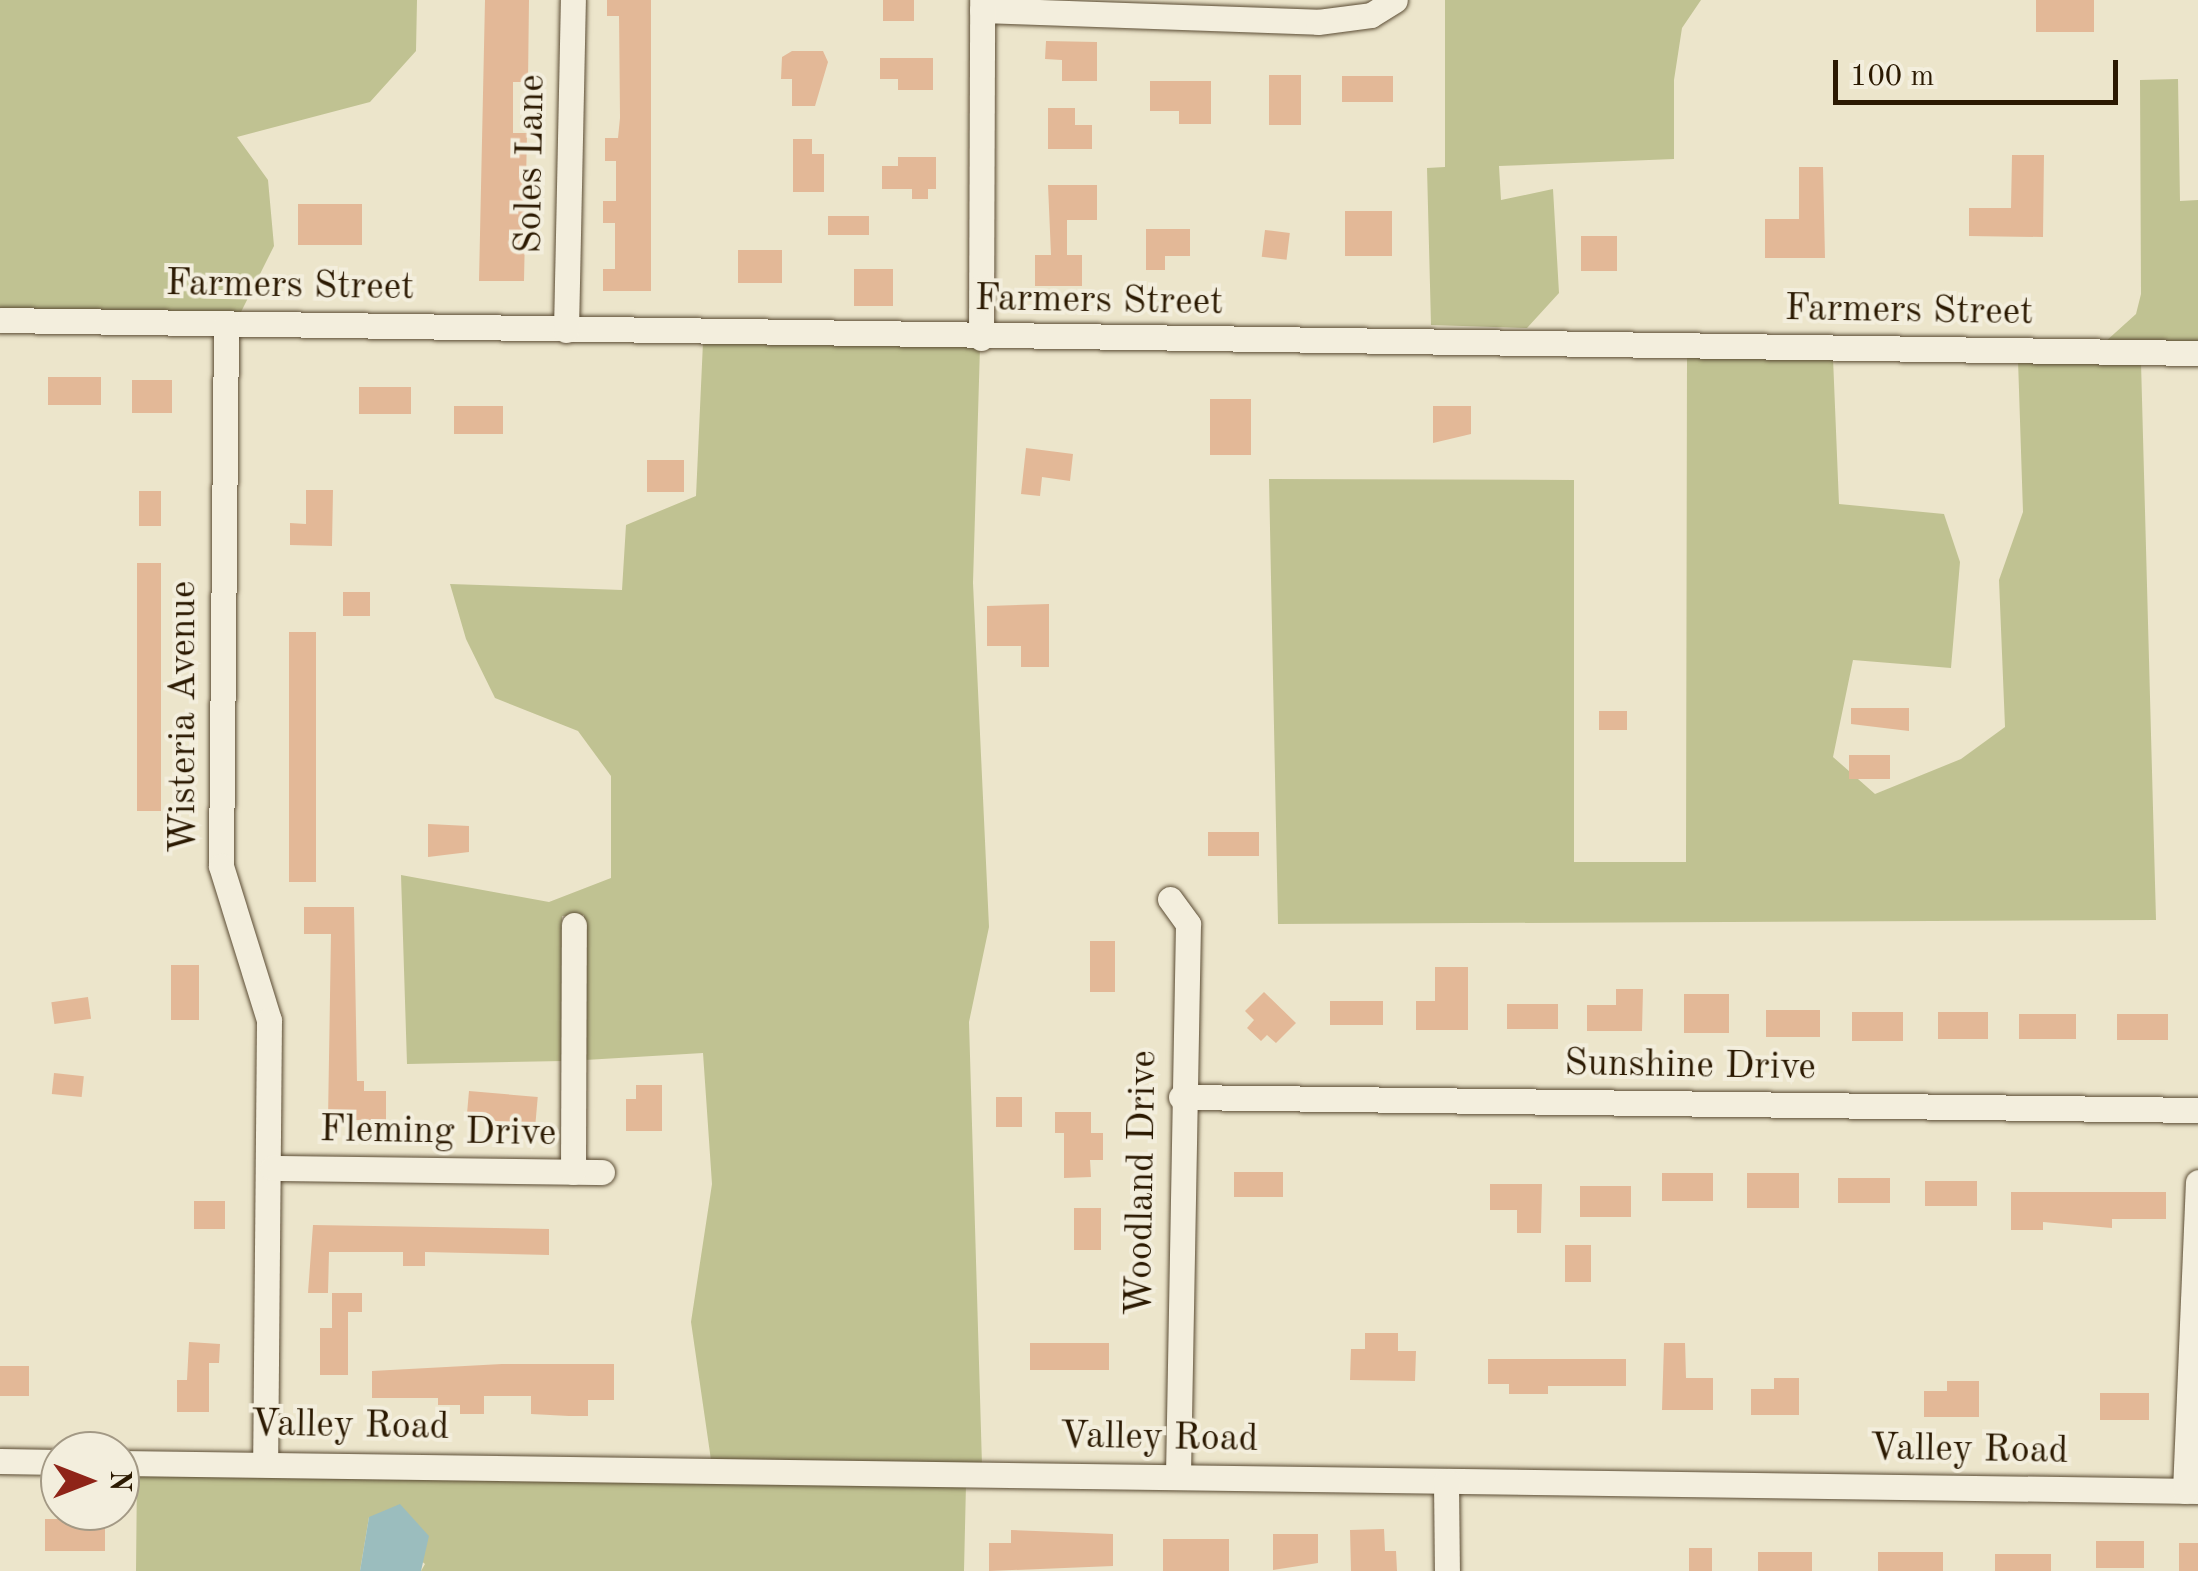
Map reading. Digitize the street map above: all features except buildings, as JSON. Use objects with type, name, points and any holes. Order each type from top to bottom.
[{"type":"street","name":"Soles Lane","points":[[566,330],[573,0]]},
{"type":"street","points":[[981,338],[982,5],[1318,22],[1371,15],[1395,0]]},
{"type":"street","name":"Farmers Street","points":[[0,320],[981,338],[2198,353]]},
{"type":"street","name":"Wisteria Avenue","points":[[226,324],[221,866],[266,1002],[272,1168],[265,1462]]},
{"type":"street","name":"Woodland Drive","points":[[1170,899],[1188,924],[1181,1098],[1178,1476]]},
{"type":"street","points":[[573,1172],[574,925]]},
{"type":"street","name":"Sunshine Drive","points":[[1181,1098],[2198,1110]]},
{"type":"street","name":"Fleming Drive","points":[[272,1168],[602,1172]]},
{"type":"street","points":[[2192,1491],[2198,1182]]},
{"type":"street","points":[[0,1461],[40,1462]]},
{"type":"street","name":"Valley Road","points":[[140,1463],[2192,1491]]},
{"type":"street","points":[[1446,1480],[1447,1571]]},
{"type":"green space","points":[[0,0],[417,0],[416,51],[370,102],[237,137],[268,180],[274,246],[240,314],[0,310]]},
{"type":"green space","points":[[1445,0],[1701,0],[1682,28],[1674,80],[1674,159],[1499,166],[1501,200],[1553,189],[1559,293],[1527,328],[1431,325],[1427,168],[1445,167]]},
{"type":"green space","points":[[2178,79],[2180,201],[2198,200],[2198,344],[2105,342],[2136,314],[2141,294],[2140,80]]},
{"type":"green space","points":[[703,342],[980,347],[973,583],[989,927],[969,1022],[982,1465],[711,1460],[691,1322],[712,1184],[703,1053],[585,1060],[584,915],[562,916],[563,1061],[407,1064],[401,875],[549,902],[611,878],[611,776],[578,731],[495,698],[466,639],[450,584],[622,590],[626,525],[696,496]]},
{"type":"green space","points":[[1687,356],[1833,358],[1839,504],[1944,514],[1960,562],[1951,668],[1853,660],[1833,757],[1875,794],[1961,759],[2005,727],[1999,580],[2023,512],[2018,360],[2141,362],[2156,920],[1278,924],[1269,479],[1574,480],[1574,862],[1686,862]]},
{"type":"green space","points":[[140,1473],[966,1484],[964,1571],[421,1571],[425,1564],[369,1517],[360,1571],[136,1571]]},
{"type":"water","points":[[400,1504],[429,1536],[421,1571],[360,1571],[369,1517]]}]
